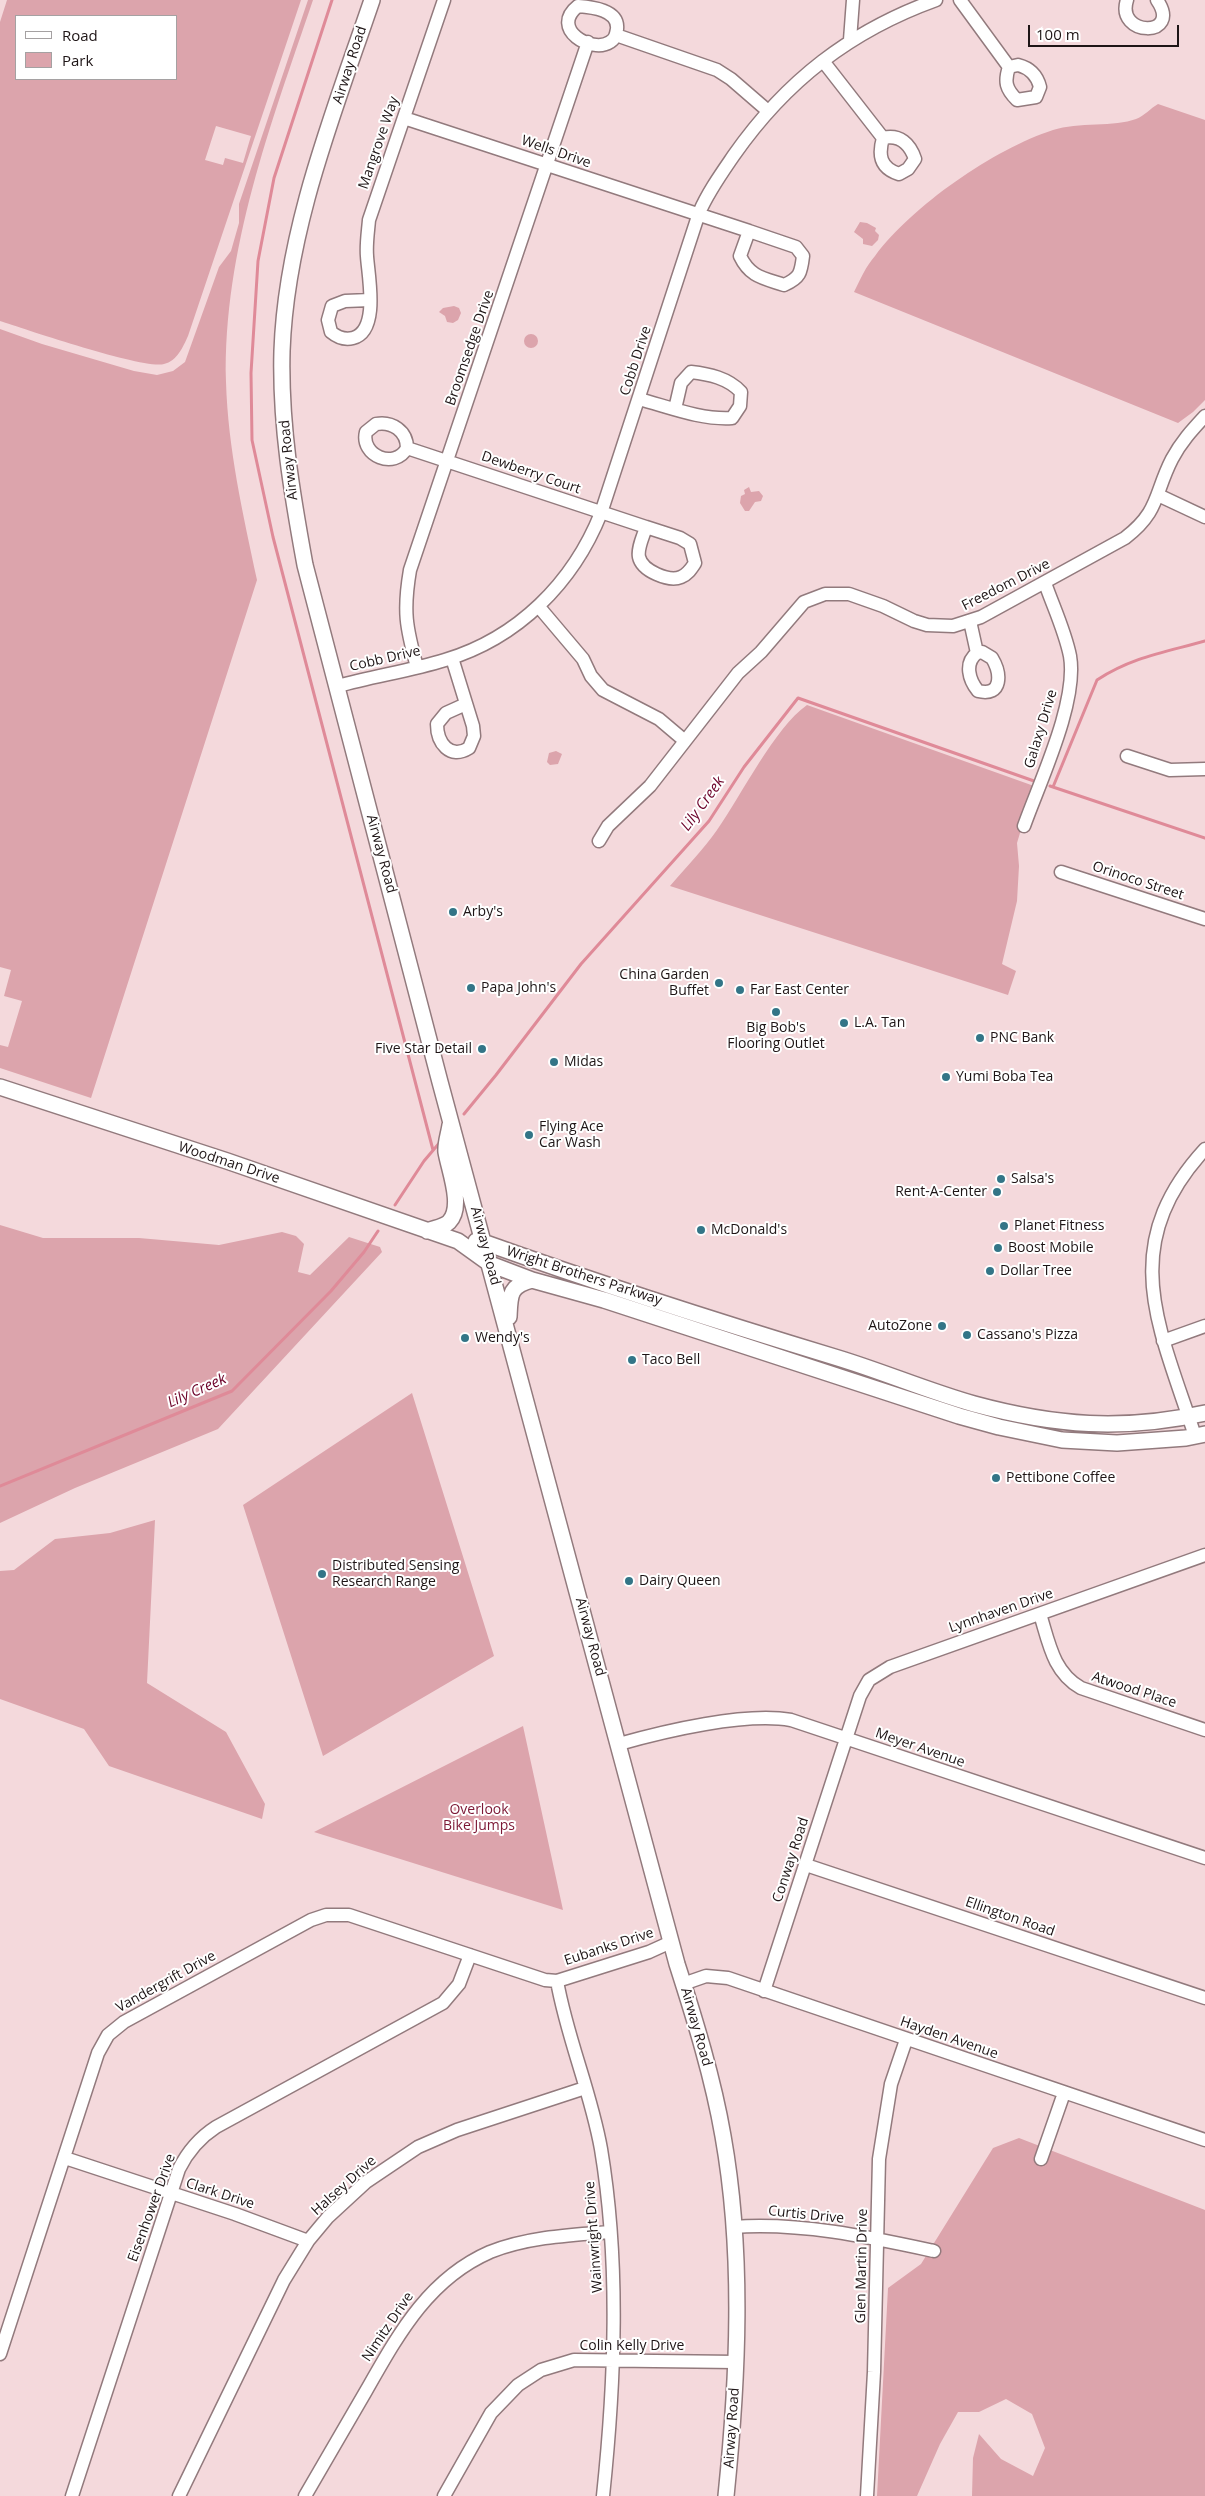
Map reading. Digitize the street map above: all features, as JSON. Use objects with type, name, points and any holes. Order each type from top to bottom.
[{"type":"main road","name":"Airway Road","points":[[372,0],[302,218],[291,268],[282,351],[285,440],[293,500],[305,565],[451,1121],[720,2120],[734,2227],[736,2362],[726,2496]]},
{"type":"main road","name":"Woodman Drive","points":[[0,1087],[227,1161],[458,1241]]},
{"type":"main road","points":[[427,1231],[448,1224],[452,1218],[455,1201],[454,1184],[445,1150],[451,1121]]},
{"type":"main road","name":"Wright Brothers Parkway","points":[[458,1241],[483,1242],[612,1286],[887,1373],[972,1403],[1019,1415],[1069,1424],[1118,1425],[1158,1422],[1205,1414]]},
{"type":"main road","name":"Wright Brothers Parkway","points":[[458,1241],[489,1261],[532,1280],[604,1300],[998,1427],[1062,1440],[1098,1442],[1153,1442],[1200,1435]]},
{"type":"main road","points":[[489,1261],[548,1277],[612,1286]]},
{"type":"main road","points":[[508,1334],[512,1290],[519,1283],[532,1280]]},
{"type":"street","name":"Mangrove Way","points":[[370,300],[366,254],[369,220],[444,0]]},
{"type":"street","points":[[850,40],[853,0]]},
{"type":"street","points":[[906,0],[921,5]]},
{"type":"street","name":"Cobb Drive","points":[[338,686],[452,658],[500,635],[538,607],[576,562],[601,513],[699,213],[715,182],[755,126],[793,84],[850,40],[921,5],[936,0]]},
{"type":"street","points":[[960,0],[1009,67]]},
{"type":"street","points":[[1127,0],[1126,12],[1134,23],[1143,30],[1149,30],[1157,26],[1163,17],[1163,12],[1157,0]]},
{"type":"street","points":[[578,6],[608,12],[614,18],[617,26],[616,35],[612,42],[603,46],[588,42],[570,31],[567,21],[571,12],[578,6]]},
{"type":"street","points":[[616,35],[717,70],[732,79],[768,111]]},
{"type":"street","name":"Broomsedge Drive","points":[[417,667],[407,631],[405,601],[410,570],[588,42]]},
{"type":"street","points":[[824,61],[883,138]]},
{"type":"street","name":"Wells Drive","points":[[404,118],[699,213],[749,231]]},
{"type":"street","points":[[749,231],[796,247],[803,256],[802,270],[796,280],[784,285],[758,277],[746,269],[740,256],[749,231]]},
{"type":"street","points":[[639,399],[675,409],[716,419],[732,418],[740,406],[741,392],[733,384],[706,374],[691,372],[681,383],[675,409]]},
{"type":"street","name":"Freedom Drive","points":[[686,741],[738,673],[761,652],[804,602],[831,594],[849,594],[927,624],[953,626],[970,621],[1045,583],[1125,538],[1147,519],[1171,461],[1185,437],[1205,416]]},
{"type":"street","name":"Dewberry Court","points":[[407,448],[513,481],[601,513],[646,527],[680,538],[690,544],[695,563],[687,573],[679,578],[671,578],[648,570],[643,565],[639,556],[646,527]]},
{"type":"street","points":[[1158,496],[1205,517]]},
{"type":"street","name":"Galaxy Drive","points":[[1024,826],[1060,723],[1071,675],[1070,656],[1045,583]]},
{"type":"street","points":[[538,607],[583,659],[591,676],[603,690],[659,719],[686,741],[650,786],[608,826],[599,841]]},
{"type":"street","points":[[970,621],[977,653]]},
{"type":"street","points":[[452,658],[466,704]]},
{"type":"street","points":[[1127,756],[1170,770],[1205,769]]},
{"type":"street","name":"Orinoco Street","points":[[1061,872],[1205,919]]},
{"type":"street","points":[[1200,1435],[1189,1417],[1163,1341],[1152,1291],[1153,1254],[1163,1215],[1178,1184],[1205,1149]]},
{"type":"street","points":[[1163,1341],[1205,1326]]},
{"type":"street","name":"Lynnhaven Drive","points":[[846,1739],[864,1688],[876,1674],[890,1666],[1205,1555]]},
{"type":"street","name":"Atwood Place","points":[[1040,1614],[1054,1660],[1065,1677],[1072,1683],[1081,1688],[1205,1730]]},
{"type":"street","name":"Meyer Avenue","points":[[619,1744],[697,1726],[766,1718],[791,1720],[1205,1858]]},
{"type":"street","name":"Conway Road","points":[[764,1991],[846,1739]]},
{"type":"street","name":"Ellington Road","points":[[806,1865],[1205,1998]]},
{"type":"street","name":"Vandergrift Drive","points":[[0,2354],[98,2052],[105,2039],[116,2028],[311,1920],[326,1916],[349,1915],[535,1978],[557,1981]]},
{"type":"street","name":"Eubanks Drive","points":[[557,1981],[649,1952],[671,1942]]},
{"type":"street","name":"Eisenhower Drive","points":[[72,2496],[179,2170],[187,2154],[205,2134],[432,2010],[447,1999],[459,1984],[470,1955]]},
{"type":"street","name":"Hayden Avenue","points":[[683,1984],[695,1978],[717,1976],[1205,2140]]},
{"type":"street","name":"Wainwright Drive","points":[[557,1981],[601,2150],[610,2232],[614,2293],[613,2359],[603,2496]]},
{"type":"street","name":"Glen Martin Drive","points":[[867,2496],[874,2372],[881,2139],[890,2084],[906,2040]]},
{"type":"street","name":"Halsey Drive","points":[[179,2496],[284,2280],[308,2241],[328,2218],[366,2182],[418,2147],[457,2130],[585,2088]]},
{"type":"street","points":[[1041,2159],[1064,2093]]},
{"type":"street","name":"Clark Drive","points":[[64,2158],[235,2214],[308,2241]]},
{"type":"street","name":"Curtis Drive","points":[[734,2227],[777,2226],[878,2239],[934,2251]]},
{"type":"street","name":"Nimitz Drive","points":[[305,2496],[394,2342],[412,2315],[436,2288],[475,2260],[506,2247],[535,2240],[610,2232]]},
{"type":"street","name":"Colin Kelly Drive","points":[[444,2496],[491,2413],[518,2385],[541,2370],[574,2360],[736,2362]]},
{"type":"green space","points":[[7,0],[301,0],[188,336],[173,360],[164,364],[134,361],[84,348],[0,321],[0,22]],"holes":[[[216,126],[251,136],[243,163],[225,158],[223,165],[205,160]]]},
{"type":"green space","points":[[308,0],[313,0],[266,140],[241,235],[232,284],[227,332],[226,382],[230,432],[237,481],[257,580],[91,1098],[0,1068],[0,1045],[8,1047],[22,1001],[4,996],[11,970],[0,967],[0,329],[42,344],[134,371],[157,375],[173,371],[185,362],[219,267],[231,251],[239,223],[239,204]]},
{"type":"green space","points":[[1158,104],[1205,120],[1205,400],[1178,423],[854,292],[869,264],[891,237],[910,218],[956,181],[981,165],[1030,139],[1053,130],[1127,121],[1139,118]]},
{"type":"green space","points":[[860,222],[867,223],[876,228],[875,231],[879,235],[878,240],[872,246],[863,244],[863,239],[854,232]]},
{"type":"green space","points":[[454,306],[459,308],[461,313],[458,320],[453,323],[447,322],[445,316],[439,312],[443,308]]},
{"type":"green space","points":[[528,334],[534,334],[538,341],[534,348],[528,348],[524,344],[524,338]]},
{"type":"green space","points":[[749,487],[751,492],[759,491],[763,496],[761,501],[755,502],[749,511],[745,511],[740,503],[741,496],[745,494],[744,490]]},
{"type":"green space","points":[[807,705],[1034,786],[1017,843],[1019,866],[1017,901],[1002,964],[1016,971],[1008,995],[670,886],[717,830],[783,729]]},
{"type":"green space","points":[[556,751],[562,754],[558,764],[550,765],[547,762],[549,753]]},
{"type":"green space","points":[[0,1225],[43,1238],[139,1238],[219,1245],[282,1232],[296,1236],[304,1244],[298,1272],[310,1275],[349,1237],[380,1247],[382,1252],[218,1429],[75,1488],[0,1523]]},
{"type":"green space","points":[[412,1393],[494,1656],[323,1756],[243,1505]]},
{"type":"green space","points":[[155,1520],[147,1683],[226,1732],[265,1804],[262,1819],[109,1766],[84,1729],[0,1699],[0,1571],[14,1570],[55,1539],[110,1533]]},
{"type":"green space","name":"Overlook Bike Jumps","points":[[523,1726],[563,1910],[314,1832]]},
{"type":"green space","points":[[1019,2138],[1205,2210],[1205,2496],[972,2496],[973,2458],[979,2434],[1001,2459],[1033,2476],[1045,2448],[1032,2414],[1006,2399],[979,2412],[958,2412],[940,2444],[917,2496],[877,2496],[888,2288],[921,2264],[993,2148]]},
{"type":"waterway","points":[[332,0],[274,178],[258,261],[251,373],[252,440],[273,537],[433,1150]]},
{"type":"waterway","points":[[1053,787],[1097,680],[1136,660],[1205,641]]},
{"type":"waterway","name":"Lily Creek","points":[[464,1114],[581,964],[709,821],[744,767],[798,698],[1034,781]]},
{"type":"waterway","points":[[1050,786],[1205,838]]},
{"type":"waterway","name":"Lily Creek","points":[[395,1205],[424,1161],[441,1141]]},
{"type":"waterway","name":"Lily Creek","points":[[0,1486],[232,1391],[331,1291],[364,1252],[378,1231]]},
{"type":"place","name":"Arby's","points":[[453,912]]},
{"type":"place","name":"China Garden Buffet","points":[[719,983]]},
{"type":"place","name":"Papa John's","points":[[471,988]]},
{"type":"place","name":"Far East Center","points":[[740,990]]},
{"type":"place","name":"Big Bob's Flooring Outlet","points":[[776,1012]]},
{"type":"place","name":"L.A. Tan","points":[[844,1023]]},
{"type":"place","name":"PNC Bank","points":[[980,1038]]},
{"type":"place","name":"Five Star Detail","points":[[482,1049]]},
{"type":"place","name":"Midas","points":[[554,1062]]},
{"type":"place","name":"Yumi Boba Tea","points":[[946,1077]]},
{"type":"place","name":"Flying Ace Car Wash","points":[[529,1135]]},
{"type":"place","name":"Salsa's","points":[[1001,1179]]},
{"type":"place","name":"Rent-A-Center","points":[[997,1192]]},
{"type":"place","name":"Planet Fitness","points":[[1004,1226]]},
{"type":"place","name":"McDonald's","points":[[701,1230]]},
{"type":"place","name":"Boost Mobile","points":[[998,1248]]},
{"type":"place","name":"Dollar Tree","points":[[990,1271]]},
{"type":"place","name":"AutoZone","points":[[942,1326]]},
{"type":"place","name":"Cassano's Pizza","points":[[967,1335]]},
{"type":"place","name":"Wendy's","points":[[465,1338]]},
{"type":"place","name":"Taco Bell","points":[[632,1360]]},
{"type":"place","name":"Pettibone Coffee","points":[[996,1478]]},
{"type":"place","name":"Distributed Sensing Research Range","points":[[322,1574]]},
{"type":"place","name":"Dairy Queen","points":[[629,1581]]}]
